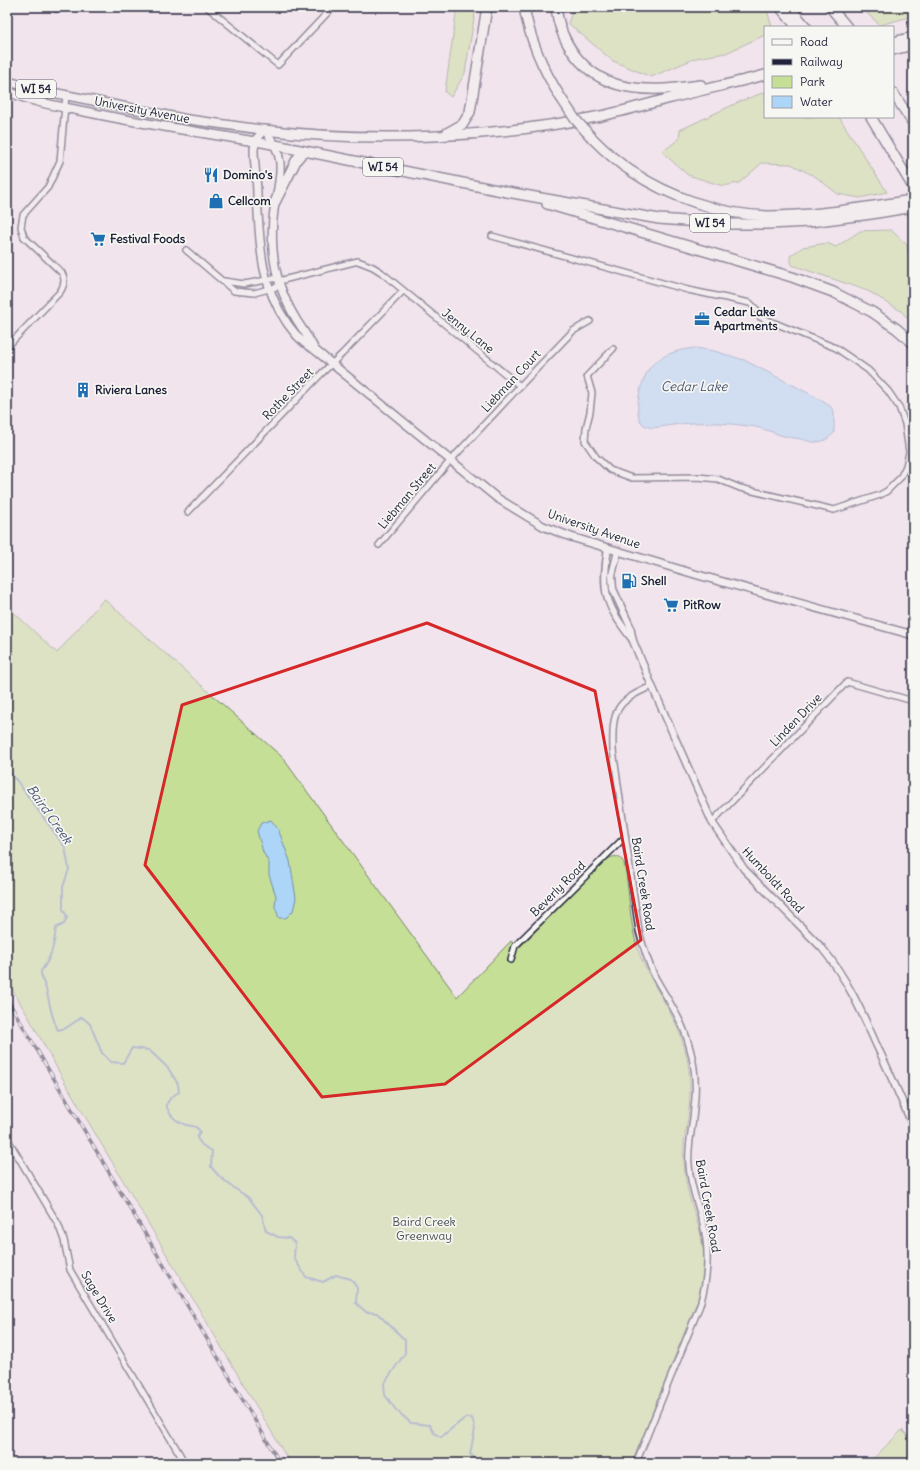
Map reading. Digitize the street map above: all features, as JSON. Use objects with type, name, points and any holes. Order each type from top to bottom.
[{"type":"highway","points":[[440,135],[461,125],[470,112],[487,7]]},
{"type":"highway","points":[[524,7],[531,36],[542,65],[575,119],[592,138],[631,171],[665,191],[706,206],[734,212],[767,216],[846,210],[913,200]]},
{"type":"highway","points":[[556,7],[562,34],[573,54],[590,70],[618,85],[658,89],[728,84]]},
{"type":"highway","points":[[780,7],[796,26]]},
{"type":"highway","points":[[789,7],[805,26]]},
{"type":"highway","points":[[830,7],[846,26]]},
{"type":"highway","points":[[894,42],[913,37]]},
{"type":"highway","points":[[894,50],[913,45]]},
{"type":"highway","name":"WI 54","points":[[264,130],[311,134],[367,136],[440,135],[503,131],[601,116],[763,76]]},
{"type":"highway","points":[[894,94],[913,122]]},
{"type":"highway","points":[[871,118],[912,185]]},
{"type":"highway","name":"WI 54","points":[[275,145],[508,192],[659,219],[725,224],[768,224],[810,222],[913,207]]},
{"type":"highway","points":[[275,202],[297,159],[304,150]]},
{"type":"highway","points":[[508,192],[786,275],[832,292],[872,312],[897,329],[913,343]]},
{"type":"main road","name":"University Avenue","points":[[7,81],[66,95],[185,118],[264,130]]},
{"type":"main road","name":"University Avenue","points":[[7,91],[27,98],[65,107],[147,124],[275,145]]},
{"type":"main road","points":[[255,142],[257,137],[264,130],[275,145],[280,157],[281,170],[272,221],[274,260],[279,282],[290,310],[315,350]]},
{"type":"main road","name":"University Avenue","points":[[255,142],[254,153],[260,240],[266,280],[269,290],[279,310],[304,344],[315,350],[497,498],[543,526],[608,548],[704,577],[913,635]]},
{"type":"street","points":[[208,7],[278,65],[333,7]]},
{"type":"street","points":[[7,347],[60,292],[64,284],[64,277],[62,273],[24,237],[21,230],[21,224],[25,212],[48,187],[59,164],[61,157],[66,95]]},
{"type":"street","points":[[492,236],[688,290],[750,303],[757,310],[760,316],[836,348],[868,370],[888,391],[899,407],[905,424],[909,452],[906,466],[900,478],[894,485],[880,495],[834,510],[740,488],[718,480],[698,477],[632,478],[610,470],[596,457],[585,441],[592,393],[587,376],[613,349]]},
{"type":"street","points":[[186,250],[231,289],[238,292],[254,293],[269,290],[279,282]]},
{"type":"street","name":"Jenny Lane","points":[[279,282],[358,261],[372,267],[381,272],[520,386]]},
{"type":"street","points":[[223,281],[242,284],[266,280],[279,282]]},
{"type":"street","name":"Rothe Street","points":[[188,512],[403,291]]},
{"type":"street","name":"Liebman Court","points":[[450,460],[572,331],[590,321]]},
{"type":"street","name":"Liebman Street","points":[[379,545],[450,460]]},
{"type":"street","name":"Humboldt Road","points":[[608,548],[604,575],[606,593],[613,611],[633,640]]},
{"type":"street","name":"Humboldt Road","points":[[618,551],[612,575],[612,584],[615,594],[630,626],[633,640],[652,686],[712,822],[744,869],[834,962],[866,1020],[913,1126]]},
{"type":"street","name":"Linden Drive","points":[[712,822],[847,682],[913,701]]},
{"type":"street","name":"Baird Creek Road","points":[[636,1463],[700,1305],[706,1280],[708,1263],[706,1236],[695,1199],[689,1165],[690,1137],[696,1091],[693,1060],[689,1043],[681,1023],[655,977],[643,948],[639,931],[613,750],[614,722],[623,702],[635,694],[652,686]]},
{"type":"street","name":"Beverly Road","points":[[511,960],[515,946],[625,836]]},
{"type":"street","name":"Sage Drive","points":[[7,1138],[58,1224],[64,1240],[70,1270],[185,1463]]},
{"type":"highlighted area","points":[[427,623],[595,691],[641,940],[445,1084],[322,1097],[145,865],[182,705]]},
{"type":"green space","points":[[457,7],[476,7],[465,73],[451,97],[445,92]]},
{"type":"green space","points":[[574,7],[766,7],[772,26],[764,26],[764,35],[726,53],[696,58],[651,77],[613,61],[568,23]]},
{"type":"green space","points":[[860,7],[913,7],[913,16],[880,25]]},
{"type":"green space","points":[[764,92],[764,118],[840,118],[887,192],[860,198],[838,194],[816,177],[791,164],[762,163],[739,183],[723,186],[688,175],[662,152],[679,139],[680,130],[741,101]]},
{"type":"green space","points":[[891,230],[907,245],[910,267],[913,270],[913,324],[901,311],[868,291],[792,265],[790,256],[803,247],[827,243],[836,247],[860,231]]},
{"type":"green space","name":"Baird Creek Greenway","points":[[104,599],[282,757],[457,997],[511,941],[519,948],[606,860],[611,857],[618,857],[624,863],[631,918],[638,950],[649,975],[676,1023],[687,1058],[690,1100],[684,1142],[684,1166],[687,1188],[703,1245],[704,1261],[701,1286],[697,1302],[632,1463],[290,1463],[63,1079],[7,981],[7,606],[57,653]]},
{"type":"green space","points":[[902,1430],[913,1441],[913,1463],[869,1463]]},
{"type":"water","name":"Cedar Lake","points":[[696,348],[714,351],[744,360],[816,397],[831,407],[834,412],[834,433],[828,438],[819,442],[810,442],[783,436],[757,427],[727,424],[677,424],[653,428],[646,426],[641,422],[638,415],[638,406],[641,387],[648,370],[656,361],[667,355],[678,351]]},
{"type":"water","points":[[271,820],[278,829],[290,861],[296,898],[293,911],[286,918],[279,918],[275,907],[276,896],[269,875],[269,863],[263,852],[257,831],[261,823]]},
{"type":"waterway","name":"Baird Creek","points":[[7,769],[65,847],[69,869],[63,887],[63,909],[67,917],[64,924],[56,928],[52,951],[48,961],[41,971],[52,1015],[58,1030],[66,1028],[82,1017],[90,1024],[102,1053],[111,1062],[123,1063],[132,1048],[149,1050],[168,1068],[178,1084],[179,1092],[171,1097],[166,1105],[169,1112],[173,1118],[179,1122],[195,1127],[200,1131],[197,1138],[202,1145],[212,1151],[211,1167],[231,1186],[249,1198],[262,1215],[266,1231],[278,1237],[289,1238],[295,1243],[294,1258],[306,1277],[323,1282],[336,1275],[351,1279],[357,1288],[356,1303],[366,1312],[377,1313],[405,1340],[405,1353],[384,1384],[385,1395],[396,1410],[411,1423],[430,1425],[434,1433],[441,1437],[465,1418],[472,1418],[475,1429],[470,1454],[478,1461],[486,1461],[487,1463]]},
{"type":"railway","points":[[7,999],[280,1463]]},
{"type":"place","name":"Domino's","points":[[211,175]]},
{"type":"place","name":"Cellcom","points":[[216,201]]},
{"type":"place","name":"Festival Foods","points":[[98,239]]},
{"type":"place","name":"Cedar Lake Apartments","points":[[702,319]]},
{"type":"place","name":"Riviera Lanes","points":[[83,390]]},
{"type":"place","name":"Shell","points":[[629,581]]},
{"type":"place","name":"PitRow","points":[[671,605]]}]
